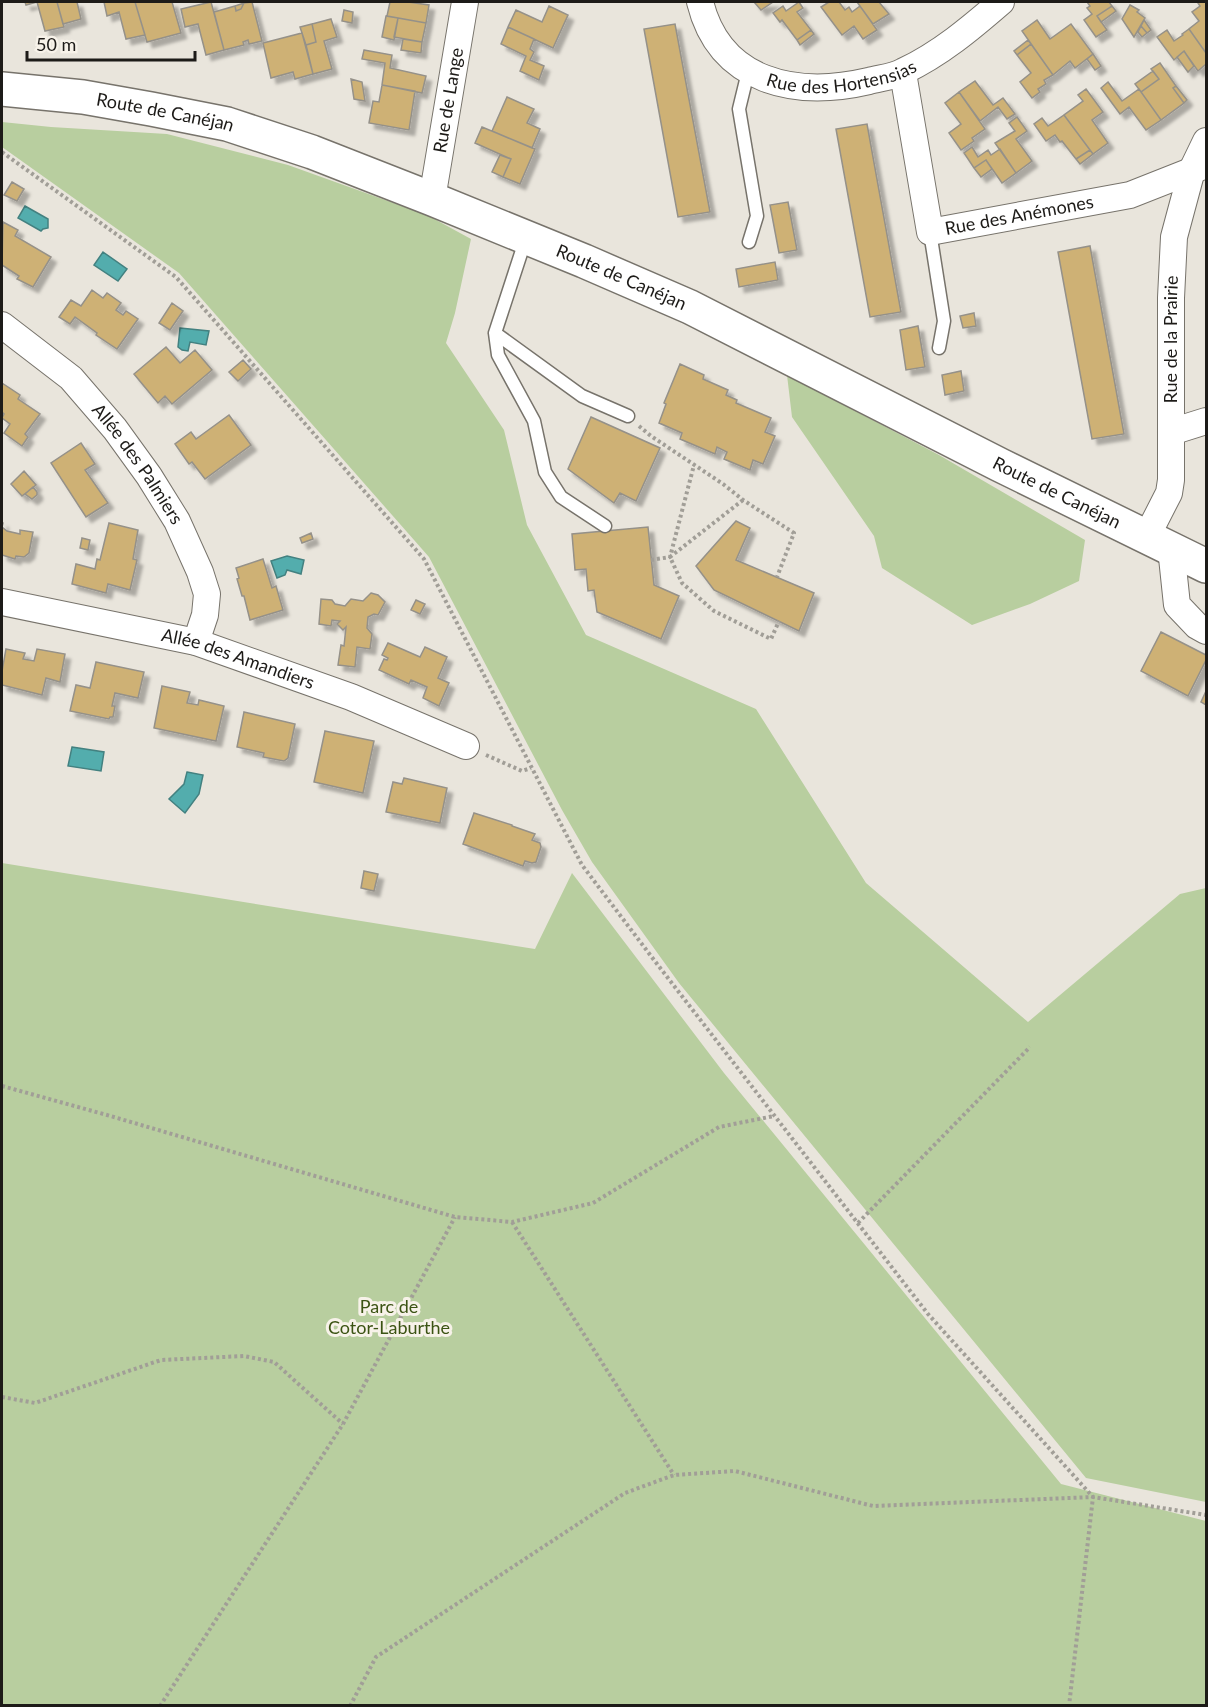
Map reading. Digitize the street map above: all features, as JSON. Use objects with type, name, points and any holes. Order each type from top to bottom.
[{"type":"street","name":"Rue de Lange","points":[[432,199],[465,2]]},
{"type":"street","name":"Rue des Hortensias","points":[[700,2],[711,33],[723,50],[748,72],[780,84],[814,87],[849,85],[903,73],[942,50],[1001,2]]},
{"type":"street","name":"Rue des Anémones","points":[[903,73],[930,232],[1130,195],[1199,167]]},
{"type":"street","name":"Route de Canéjan","points":[[2,89],[83,97],[227,124],[312,152],[432,199],[690,307],[1000,465],[1206,566]]},
{"type":"street","name":"Rue de la Prairie","points":[[1159,542],[1171,480],[1171,298],[1174,237],[1206,141]]},
{"type":"street","name":"Allée des Palmiers","points":[[2,325],[71,378],[116,429],[177,521],[201,572],[207,594],[205,615],[196,642]]},
{"type":"street","points":[[1171,432],[1206,421]]},
{"type":"street","points":[[1159,542],[1177,605],[1197,626],[1206,631]]},
{"type":"street","name":"Allée des Amandiers","points":[[2,602],[196,642],[351,697],[466,746]]},
{"type":"lane","points":[[748,72],[739,109],[757,216],[749,242]]},
{"type":"lane","points":[[930,232],[945,321],[939,348]]},
{"type":"lane","points":[[526,237],[495,333],[498,356],[534,421],[544,472],[561,497],[605,526]]},
{"type":"lane","points":[[495,333],[582,396],[628,416]]},
{"type":"path","points":[[2,152],[176,276],[424,559],[582,865],[928,1314],[1093,1497],[1069,1706]]},
{"type":"path","points":[[628,416],[651,436],[794,533],[777,577]]},
{"type":"path","points":[[694,465],[670,557],[682,583],[714,611],[771,639],[779,621]]},
{"type":"path","points":[[651,560],[670,557],[743,500]]},
{"type":"path","points":[[466,746],[522,771],[531,768]]},
{"type":"path","points":[[858,1223],[1030,1047]]},
{"type":"path","points":[[2,1086],[455,1217],[512,1222],[593,1203],[719,1127],[774,1116]]},
{"type":"path","points":[[160,1706],[343,1424],[455,1217]]},
{"type":"path","points":[[512,1222],[674,1475]]},
{"type":"path","points":[[2,1397],[34,1402],[161,1360],[244,1356],[274,1362],[343,1424]]},
{"type":"path","points":[[350,1706],[376,1657],[625,1493],[674,1475],[735,1471],[873,1506],[1093,1497],[1206,1515]]},
{"type":"green space","points":[[2,122],[167,134],[288,165],[427,215],[471,239],[446,343],[504,430],[527,525],[586,635],[756,709],[866,883],[1028,1022],[1180,894],[1206,888],[1206,1502],[1086,1478],[679,983],[592,862],[562,810],[429,557],[179,273],[2,147]]},
{"type":"green space","points":[[787,375],[939,455],[1085,540],[1079,581],[1030,604],[972,625],[882,568],[874,536],[792,417]]},
{"type":"green space","name":"Parc de Cotor-Laburthe","points":[[2,863],[535,949],[572,873],[724,1073],[1061,1484],[1206,1521],[1206,1705],[2,1705]]},
{"type":"water","points":[[25,206],[48,219],[48,228],[41,231],[18,218]]},
{"type":"water","points":[[103,252],[127,269],[118,281],[94,265]]},
{"type":"water","points":[[180,328],[209,331],[206,345],[190,342],[188,351],[182,350],[178,347]]},
{"type":"water","points":[[287,556],[304,560],[301,574],[287,570],[285,575],[277,578],[271,561]]},
{"type":"water","points":[[72,747],[104,752],[101,771],[68,766]]},
{"type":"water","points":[[187,772],[203,775],[199,794],[185,813],[169,799],[184,784]]},
{"type":"building","points":[[37,2],[57,2],[64,27],[45,31]]},
{"type":"building","points":[[57,2],[77,2],[81,19],[63,24]]},
{"type":"building","points":[[104,2],[135,2],[145,35],[126,39],[119,12],[107,16]]},
{"type":"building","points":[[135,2],[172,2],[181,33],[147,42]]},
{"type":"building","points":[[211,2],[224,50],[206,55],[198,24],[185,27],[181,9]]},
{"type":"building","points":[[252,2],[262,41],[249,44],[248,40],[243,42],[244,45],[224,50],[214,12],[235,6],[236,11],[241,9],[244,3]]},
{"type":"building","points":[[390,2],[429,5],[426,23],[387,16]]},
{"type":"building","points":[[754,2],[773,2],[761,10]]},
{"type":"building","points":[[799,2],[803,8],[797,12],[811,30],[797,40],[782,20],[780,22],[773,13],[783,6],[786,11]]},
{"type":"building","points":[[829,2],[839,2],[845,10],[849,7],[852,12],[860,6],[877,30],[863,39],[854,26],[842,35],[821,7]]},
{"type":"building","points":[[857,2],[879,2],[889,14],[873,24]]},
{"type":"building","points":[[1087,2],[1109,2],[1112,6],[1097,16],[1107,30],[1096,37],[1084,20],[1092,14],[1087,8],[1090,6]]},
{"type":"building","points":[[1206,2],[1206,53],[1189,29],[1199,21],[1192,12],[1200,6],[1198,3]]},
{"type":"building","points":[[244,3],[241,9],[236,11],[235,6]]},
{"type":"building","points":[[1130,5],[1139,10],[1137,12],[1145,18],[1134,37],[1122,19]]},
{"type":"building","points":[[549,6],[568,15],[553,48],[508,27],[516,10],[542,22]]},
{"type":"building","points":[[1112,6],[1116,11],[1101,22],[1097,16]]},
{"type":"building","points":[[344,10],[353,12],[352,23],[342,21]]},
{"type":"building","points":[[386,16],[398,18],[394,40],[382,37]]},
{"type":"building","points":[[398,18],[426,23],[422,42],[394,37]]},
{"type":"building","points":[[331,19],[337,37],[324,41],[332,69],[313,74],[306,45],[316,42],[312,24]]},
{"type":"building","points":[[1037,20],[1050,39],[1071,24],[1093,54],[1075,68],[1070,61],[1053,75],[1022,31]]},
{"type":"building","points":[[1144,20],[1151,30],[1147,33],[1141,26]]},
{"type":"building","points":[[312,24],[316,42],[306,45],[300,27]]},
{"type":"building","points":[[675,24],[710,212],[678,217],[644,29]]},
{"type":"building","points":[[1141,26],[1147,33],[1142,37],[1138,32]]},
{"type":"building","points":[[508,27],[534,39],[530,49],[534,52],[530,60],[544,66],[539,80],[520,71],[526,56],[501,44]]},
{"type":"building","points":[[1189,29],[1206,53],[1206,64],[1198,71],[1184,51],[1174,60],[1157,37],[1167,30],[1174,41]]},
{"type":"building","points":[[811,30],[814,34],[800,45],[797,40]]},
{"type":"building","points":[[302,33],[313,74],[295,79],[293,72],[271,78],[263,43]]},
{"type":"building","points":[[403,39],[422,42],[421,53],[401,50]]},
{"type":"building","points":[[1028,40],[1031,44],[1017,55],[1014,51]]},
{"type":"building","points":[[1031,44],[1053,75],[1044,80],[1046,84],[1038,89],[1040,92],[1032,98],[1020,82],[1031,73],[1017,55]]},
{"type":"building","points":[[364,50],[392,55],[390,68],[426,76],[422,93],[382,85],[385,63],[362,59]]},
{"type":"building","points":[[1184,51],[1194,66],[1188,72],[1177,57]]},
{"type":"building","points":[[1093,54],[1101,66],[1095,70],[1087,59]]},
{"type":"building","points":[[1160,63],[1176,86],[1173,88],[1184,103],[1161,120],[1141,92],[1159,79],[1151,69]]},
{"type":"building","points":[[1153,71],[1159,79],[1141,92],[1135,84]]},
{"type":"building","points":[[351,79],[362,82],[365,101],[354,99]]},
{"type":"building","points":[[975,81],[993,105],[1003,98],[1015,114],[1007,119],[998,107],[980,121],[959,92]]},
{"type":"building","points":[[1108,82],[1122,101],[1139,89],[1161,120],[1146,130],[1129,107],[1120,114],[1101,88]]},
{"type":"building","points":[[382,85],[415,91],[409,130],[369,123],[373,101],[379,102]]},
{"type":"building","points":[[1176,86],[1187,100],[1184,103],[1173,88]]},
{"type":"building","points":[[1086,89],[1103,112],[1092,120],[1108,143],[1093,154],[1064,115],[1083,101],[1078,95]]},
{"type":"building","points":[[959,92],[985,129],[961,150],[949,133],[961,124],[945,103]]},
{"type":"building","points":[[507,97],[534,109],[527,123],[540,129],[532,148],[492,131]]},
{"type":"building","points":[[1064,115],[1090,150],[1076,159],[1055,135],[1046,141],[1034,124],[1042,118],[1048,126]]},
{"type":"building","points":[[1017,117],[1027,131],[1016,139],[1032,161],[1016,173],[995,143],[1015,131],[1009,123]]},
{"type":"building","points":[[867,124],[901,312],[870,317],[836,129]]},
{"type":"building","points":[[482,127],[535,149],[520,184],[503,177],[511,159],[475,143]]},
{"type":"building","points":[[972,147],[978,157],[988,150],[991,155],[1000,149],[1016,173],[1002,183],[986,160],[974,168],[964,153]]},
{"type":"building","points":[[1090,150],[1093,154],[1080,164],[1076,159]]},
{"type":"building","points":[[500,155],[511,159],[503,177],[492,172]]},
{"type":"building","points":[[986,160],[992,169],[981,177],[974,168]]},
{"type":"building","points":[[12,182],[24,189],[17,201],[4,195]]},
{"type":"building","points":[[788,202],[797,250],[779,253],[770,205]]},
{"type":"building","points":[[3,222],[18,230],[15,236],[51,257],[33,287],[17,279],[19,276],[2,265]]},
{"type":"building","points":[[1090,246],[1124,434],[1092,439],[1058,252]]},
{"type":"building","points":[[775,262],[778,280],[739,287],[736,269]]},
{"type":"building","points":[[92,290],[103,298],[107,293],[121,303],[116,310],[123,315],[126,311],[138,319],[117,349],[75,317],[70,324],[59,317],[71,300],[81,306]]},
{"type":"building","points":[[172,303],[183,311],[170,330],[159,323]]},
{"type":"building","points":[[974,313],[976,326],[963,328],[960,316]]},
{"type":"building","points":[[918,326],[925,367],[906,370],[900,330]]},
{"type":"building","points":[[166,347],[180,363],[195,350],[212,370],[172,404],[165,396],[158,403],[134,374]]},
{"type":"building","points":[[243,360],[251,369],[238,381],[229,372]]},
{"type":"building","points":[[680,364],[704,375],[703,379],[728,390],[726,395],[737,400],[736,403],[771,418],[765,432],[775,436],[763,464],[753,460],[750,470],[724,459],[727,452],[717,447],[715,454],[680,439],[682,433],[659,423],[666,404],[664,403]]},
{"type":"building","points":[[961,371],[964,391],[945,395],[942,375]]},
{"type":"building","points":[[2,383],[20,395],[18,399],[40,414],[25,434],[28,437],[22,446],[4,433],[10,424],[2,418],[4,414],[2,412]]},
{"type":"building","points":[[229,415],[251,445],[205,479],[192,462],[189,464],[175,444],[191,432],[196,439]]},
{"type":"building","points":[[591,417],[660,448],[636,501],[620,493],[614,503],[568,469]]},
{"type":"building","points":[[81,443],[95,464],[85,470],[108,503],[86,517],[51,463]]},
{"type":"building","points":[[24,471],[36,485],[22,496],[11,484]]},
{"type":"building","points":[[33,487],[37,495],[32,499],[25,494]]},
{"type":"building","points":[[736,521],[750,528],[736,560],[814,593],[799,631],[714,590],[696,566]]},
{"type":"building","points":[[109,523],[138,530],[133,559],[137,560],[130,590],[108,584],[106,593],[72,584],[76,564],[95,569],[97,559],[100,560]]},
{"type":"building","points":[[2,527],[7,531],[20,534],[20,530],[33,532],[29,553],[24,557],[16,556],[15,559],[2,555]]},
{"type":"building","points":[[648,527],[654,585],[679,596],[661,639],[597,612],[594,590],[588,591],[586,569],[575,570],[572,534]]},
{"type":"building","points":[[311,533],[313,539],[302,543],[300,538]]},
{"type":"building","points":[[82,538],[90,540],[88,550],[80,548]]},
{"type":"building","points":[[263,559],[272,588],[276,586],[283,610],[250,620],[237,579],[239,578],[236,568]]},
{"type":"building","points":[[371,593],[378,595],[385,602],[378,615],[368,617],[367,628],[372,634],[370,649],[357,647],[355,667],[338,665],[341,645],[344,646],[346,627],[343,630],[337,624],[340,621],[332,620],[331,626],[319,624],[321,599],[332,600],[335,604],[345,606],[351,599],[363,601]]},
{"type":"building","points":[[416,600],[425,604],[420,614],[411,610]]},
{"type":"building","points":[[1161,632],[1206,655],[1206,660],[1188,696],[1141,671]]},
{"type":"building","points":[[388,643],[420,657],[425,647],[447,657],[438,678],[449,683],[439,706],[423,698],[427,687],[411,680],[409,684],[379,670],[384,659],[388,658],[382,655]]},
{"type":"building","points":[[6,649],[25,653],[23,659],[34,661],[37,649],[65,654],[60,682],[46,678],[42,695],[2,685]]},
{"type":"building","points":[[96,662],[144,672],[138,698],[115,693],[112,706],[115,706],[113,717],[109,719],[70,711],[76,685],[90,688]]},
{"type":"building","points":[[162,686],[190,692],[187,703],[198,705],[199,700],[224,706],[216,741],[154,728]]},
{"type":"building","points":[[1206,691],[1206,705],[1201,702]]},
{"type":"building","points":[[244,712],[295,724],[288,758],[284,761],[263,757],[264,753],[237,747]]},
{"type":"building","points":[[325,731],[374,741],[363,793],[314,782]]},
{"type":"building","points":[[404,778],[447,788],[440,823],[386,812],[393,782],[402,784]]},
{"type":"building","points":[[474,813],[535,834],[532,840],[540,843],[541,847],[536,862],[525,861],[523,866],[463,844]]},
{"type":"building","points":[[364,871],[378,874],[374,891],[361,888]]}]
